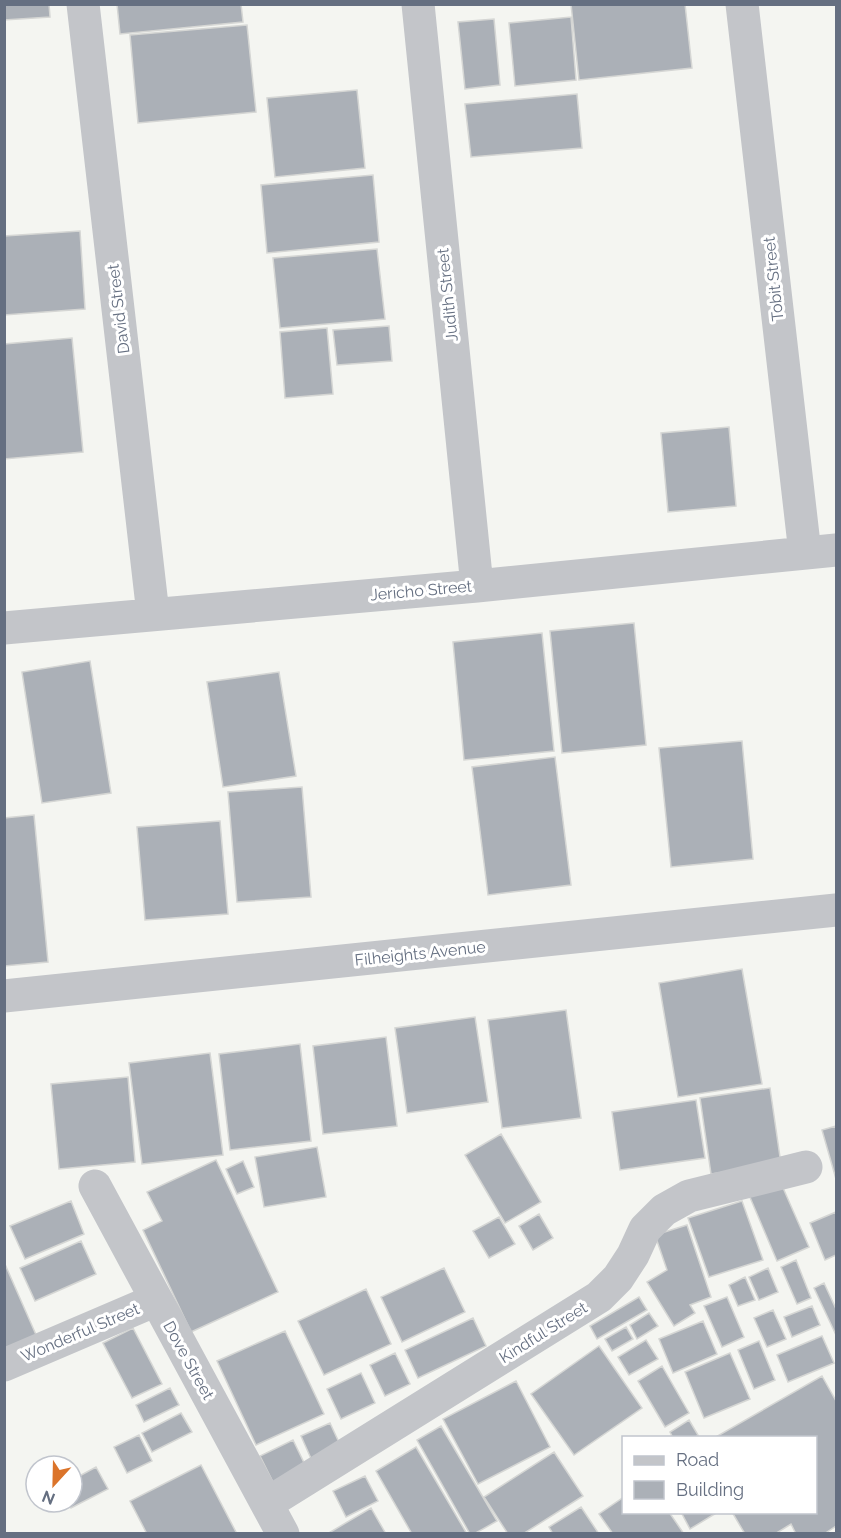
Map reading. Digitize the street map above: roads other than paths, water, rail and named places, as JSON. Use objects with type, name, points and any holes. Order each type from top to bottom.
[{"type":"street","name":"David Street","points":[[83,4],[153,615]]},
{"type":"street","name":"Judith Street","points":[[418,4],[477,585]]},
{"type":"street","name":"Tobit Street","points":[[742,4],[805,553]]},
{"type":"street","name":"Jericho Street","points":[[4,628],[837,550]]},
{"type":"street","name":"Filheights Avenue","points":[[4,996],[837,910]]},
{"type":"street","name":"Kindful Street","points":[[268,1503],[598,1297],[618,1278],[633,1255],[645,1229],[664,1210],[689,1196],[806,1167]]},
{"type":"street","name":"Dove Street","points":[[95,1186],[283,1533]]},
{"type":"street","name":"Wonderful Street","points":[[4,1365],[156,1300]]}]
